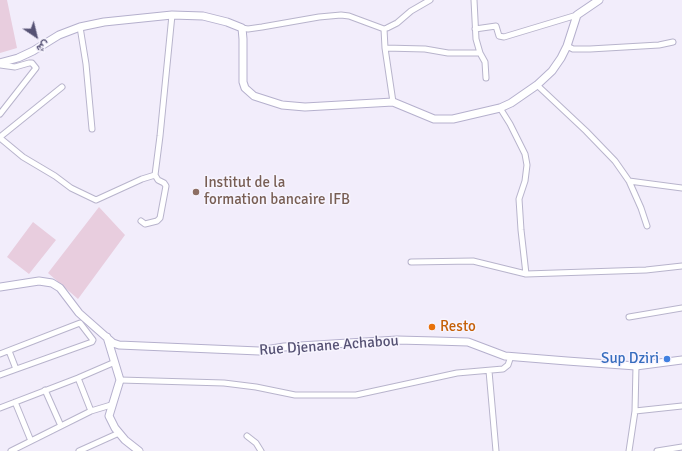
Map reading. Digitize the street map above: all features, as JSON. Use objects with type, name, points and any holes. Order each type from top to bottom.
[{"type":"street","points":[[0,64],[33,51],[59,35],[80,27],[104,22],[172,15],[203,16],[248,29],[318,17],[341,15],[349,16],[384,29],[397,23],[411,11],[430,0]]},
{"type":"street","points":[[474,0],[476,45],[485,62],[486,78]]},
{"type":"street","points":[[475,29],[496,26],[498,36],[504,37],[577,15],[599,0]]},
{"type":"street","points":[[141,221],[145,224],[157,222],[160,218],[166,186],[164,183],[157,180],[155,176],[172,15]]},
{"type":"street","points":[[242,28],[243,82],[245,88],[254,96],[282,105],[305,107],[392,102],[425,116],[444,120],[466,117],[500,108],[537,85],[552,71],[567,46],[577,15]]},
{"type":"street","points":[[80,27],[86,64],[92,129]]},
{"type":"street","points":[[384,29],[392,102]]},
{"type":"street","points":[[567,46],[590,50],[659,45],[673,42]]},
{"type":"street","points":[[385,48],[425,49],[448,53],[480,53]]},
{"type":"street","points":[[0,64],[15,67],[29,62],[36,68],[0,114]]},
{"type":"street","points":[[537,85],[615,161],[629,181],[641,208],[646,226]]},
{"type":"street","points":[[62,87],[0,138],[23,157],[55,176],[71,188],[96,200],[142,179],[155,176]]},
{"type":"street","points":[[500,108],[525,154],[527,165],[525,181],[519,199],[526,274]]},
{"type":"street","points":[[629,181],[682,188]]},
{"type":"street","points":[[411,262],[473,262],[526,274],[646,270],[682,266]]},
{"type":"street","name":"Rue Djenane Achabou","points":[[0,287],[39,281],[52,283],[60,288],[79,313],[113,343],[122,345],[250,351],[284,347],[397,340],[460,342],[477,345],[499,354],[511,356],[636,366],[682,360]]},
{"type":"street","points":[[629,317],[682,308]]},
{"type":"street","points":[[0,354],[80,323],[93,340],[92,342],[0,375]]},
{"type":"street","points":[[107,337],[120,380],[108,416],[119,433],[138,451]]},
{"type":"street","points":[[9,351],[16,369]]},
{"type":"street","points":[[120,380],[224,383],[256,387],[295,395],[356,395],[438,376],[500,370],[508,365],[511,356]]},
{"type":"street","points":[[0,408],[115,362]]},
{"type":"street","points":[[629,451],[635,411],[636,366]]},
{"type":"street","points":[[489,371],[496,451]]},
{"type":"street","points":[[78,378],[91,411]]},
{"type":"street","points":[[45,390],[61,426]]},
{"type":"street","points":[[15,402],[31,441]]},
{"type":"street","points":[[11,451],[91,411],[111,405]]},
{"type":"street","points":[[635,411],[682,406]]},
{"type":"street","points":[[79,451],[119,433]]},
{"type":"street","points":[[247,436],[256,443],[261,451]]},
{"type":"street","points":[[657,451],[682,447]]},
{"type":"shaded area","points":[[0,0],[7,0],[17,48],[0,53]]},
{"type":"shaded area","points":[[99,207],[125,235],[78,299],[48,273]]},
{"type":"shaded area","points":[[33,222],[56,240],[29,274],[7,257]]},
{"type":"place","name":"Institut de la formation bancaire IFB","points":[[196,192]]},
{"type":"place","name":"Resto","points":[[432,327]]},
{"type":"place","name":"Sup Dziri","points":[[667,359]]}]
